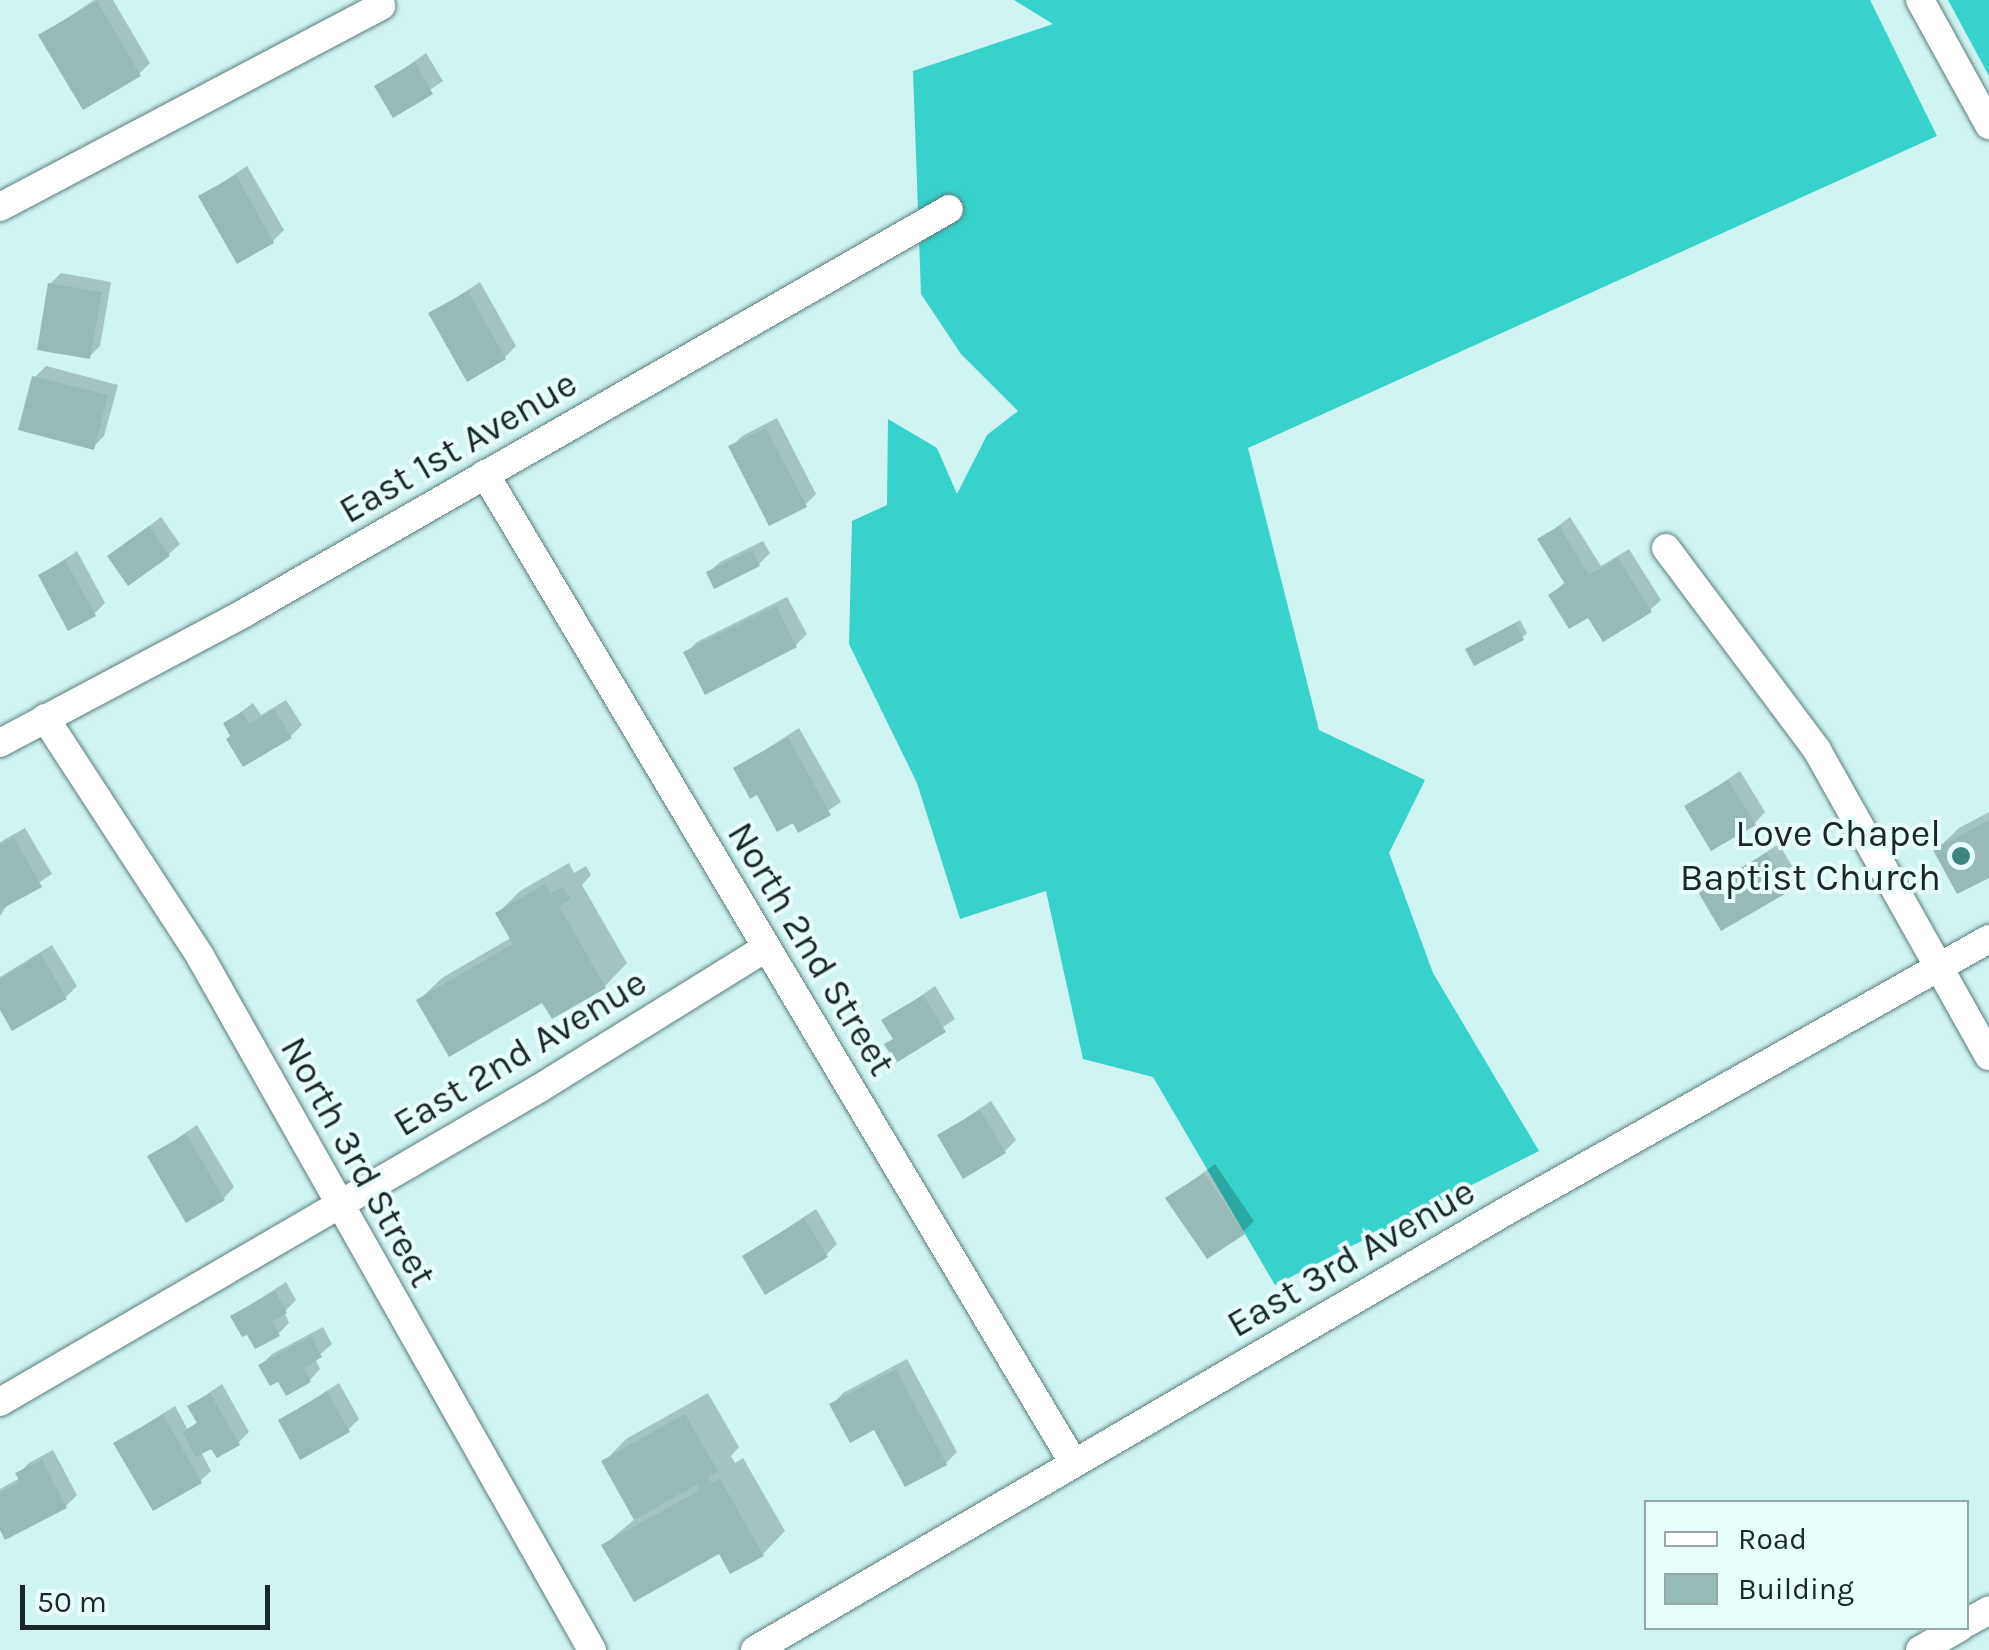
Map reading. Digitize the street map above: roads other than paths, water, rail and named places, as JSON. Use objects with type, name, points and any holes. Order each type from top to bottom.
[{"type":"street","points":[[1920,0],[1989,125]]},
{"type":"street","points":[[0,207],[380,6]]},
{"type":"street","name":"East 1st Avenue","points":[[0,743],[246,612],[949,210]]},
{"type":"street","name":"North 2nd Street","points":[[485,474],[1073,1462]]},
{"type":"street","points":[[1666,548],[1818,750],[1989,1056]]},
{"type":"street","name":"North 3rd Street","points":[[44,718],[200,956],[592,1650]]},
{"type":"street","name":"East 3rd Avenue","points":[[755,1650],[1073,1462],[1989,939]]},
{"type":"street","name":"East 2nd Avenue","points":[[0,1402],[766,948]]},
{"type":"street","points":[[1920,1650],[1955,1630]]},
{"type":"place","name":"Love Chapel Baptist Church","points":[[1961,856]]}]
